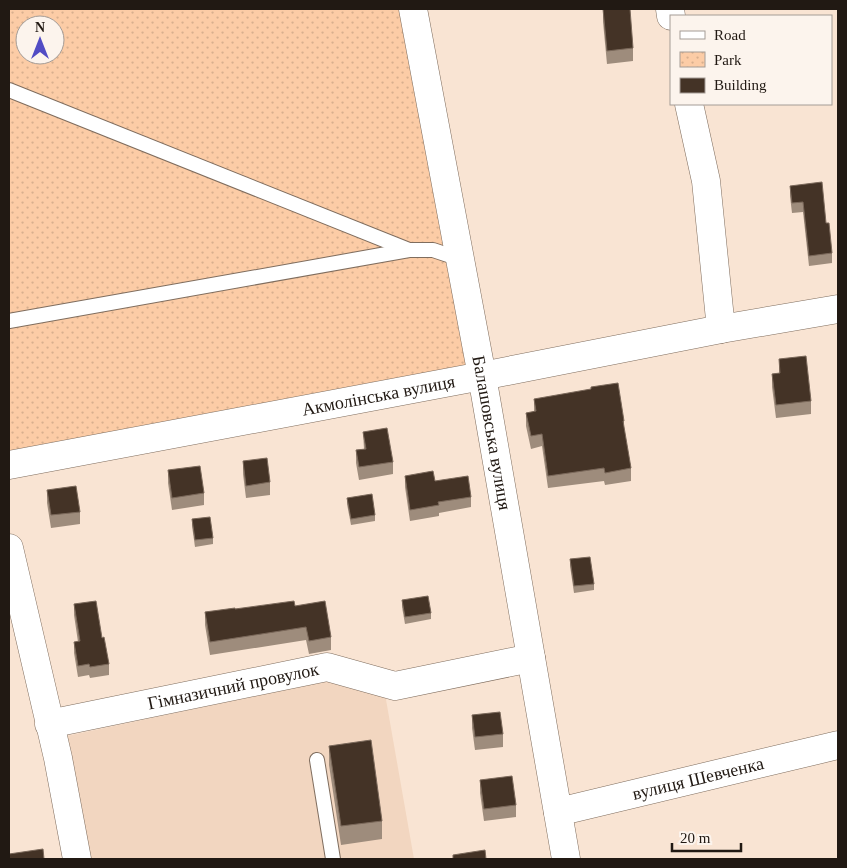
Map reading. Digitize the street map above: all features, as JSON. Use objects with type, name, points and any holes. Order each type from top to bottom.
[{"type":"street","name":"Балашовська вулиця","points":[[413,9],[482,376],[566,859]]},
{"type":"street","points":[[689,105],[706,181],[721,328]]},
{"type":"street","name":"Акмолінська вулиця","points":[[9,465],[482,376],[721,328],[838,309]]},
{"type":"street","points":[[9,548],[58,758],[77,859]]},
{"type":"street","name":"Гімназичний провулок","points":[[49,724],[326,667],[395,686],[531,658]]},
{"type":"street","name":"вулиця Шевченка","points":[[558,812],[838,745]]},
{"type":"lane","points":[[9,90],[409,250]]},
{"type":"lane","points":[[9,321],[409,250],[433,250],[460,259]]},
{"type":"lane","points":[[317,760],[333,859]]},
{"type":"shaded area","points":[[326,681],[385,694],[414,859],[90,859],[67,736]]},
{"type":"green space","points":[[9,9],[413,9],[482,376],[9,465]]},
{"type":"building","points":[[603,9],[630,9],[633,48],[607,51]]},
{"type":"building","points":[[822,182],[826,223],[829,223],[832,253],[809,256],[803,202],[792,203],[790,186]]},
{"type":"building","points":[[806,356],[811,401],[776,405],[772,374],[780,373],[779,359]]},
{"type":"building","points":[[618,383],[631,468],[605,473],[604,468],[548,476],[542,434],[531,436],[526,413],[536,411],[534,399]]},
{"type":"building","points":[[387,428],[393,462],[359,467],[356,450],[366,449],[363,432]]},
{"type":"building","points":[[267,458],[270,482],[246,486],[243,461]]},
{"type":"building","points":[[200,466],[204,493],[172,498],[168,470]]},
{"type":"building","points":[[433,471],[435,481],[468,476],[471,497],[438,502],[439,505],[410,510],[405,476]]},
{"type":"building","points":[[76,486],[80,512],[51,515],[47,490]]},
{"type":"building","points":[[372,494],[375,515],[351,519],[347,498]]},
{"type":"building","points":[[210,517],[213,538],[195,540],[192,519]]},
{"type":"building","points":[[590,557],[594,584],[574,586],[570,559]]},
{"type":"building","points":[[428,596],[431,613],[405,617],[402,600]]},
{"type":"building","points":[[96,601],[102,638],[104,637],[109,664],[90,667],[89,664],[78,666],[74,642],[80,641],[74,604]]},
{"type":"building","points":[[294,601],[295,606],[325,601],[331,637],[309,641],[306,627],[210,642],[205,612]]},
{"type":"building","points":[[500,712],[503,734],[475,737],[472,715]]},
{"type":"building","points":[[371,740],[382,821],[341,826],[329,746]]},
{"type":"building","points":[[512,776],[516,805],[484,809],[480,780]]},
{"type":"building","points":[[43,849],[44,859],[9,859],[9,854]]},
{"type":"building","points":[[485,850],[486,859],[453,859],[453,855]]}]
